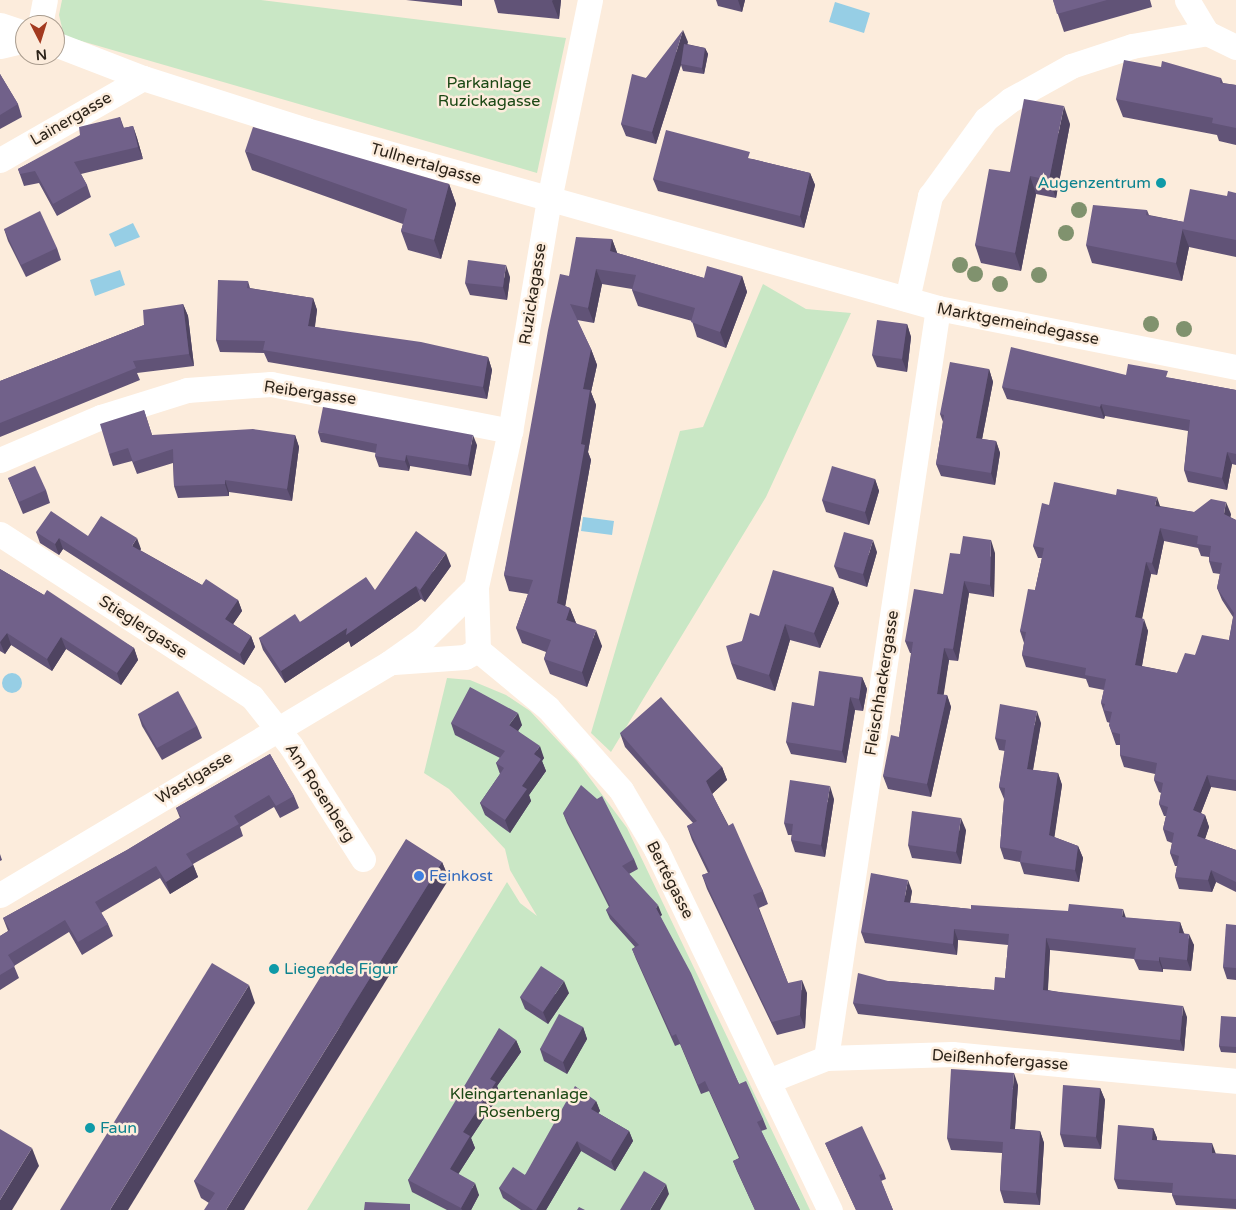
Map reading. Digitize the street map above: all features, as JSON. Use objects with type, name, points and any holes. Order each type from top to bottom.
[{"type":"street","points":[[42,15],[45,0]]},
{"type":"street","name":"Ruzickagasse","points":[[476,587],[510,432],[549,200],[590,0]]},
{"type":"street","points":[[1187,0],[1207,32],[1236,47]]},
{"type":"street","points":[[0,25],[15,30]]},
{"type":"street","points":[[907,299],[930,196],[986,119],[1016,95],[1071,66],[1135,45],[1207,32]]},
{"type":"street","points":[[0,46],[15,42]]},
{"type":"street","name":"Tullnertalgasse","points":[[65,48],[143,78],[549,200],[802,270]]},
{"type":"street","name":"Lainergasse","points":[[0,160],[143,78]]},
{"type":"street","name":"Marktgemeindegasse","points":[[802,270],[938,308],[1236,367]]},
{"type":"street","name":"Fleischhackergasse","points":[[826,1058],[938,308]]},
{"type":"street","name":"Reibergasse","points":[[0,460],[101,417],[187,390],[271,384],[510,432]]},
{"type":"street","name":"Stieglergasse","points":[[0,534],[252,697],[278,727]]},
{"type":"street","points":[[476,587],[478,650]]},
{"type":"street","name":"Wastlgasse","points":[[0,895],[278,727],[389,663],[423,639],[476,587]]},
{"type":"street","name":"Wastlgasse","points":[[389,663],[465,657],[478,650]]},
{"type":"street","name":"Bertégasse","points":[[478,650],[548,708],[621,790],[656,849],[830,1210]]},
{"type":"street","name":"Am Rosenberg","points":[[278,727],[362,859]]},
{"type":"street","name":"Deißenhofergasse","points":[[768,1081],[826,1058],[952,1054],[1236,1082]]},
{"type":"green space","name":"Parkanlage Ruzickagasse","points":[[62,0],[261,0],[566,38],[537,173],[65,36],[65,15],[59,15]]},
{"type":"green space","points":[[763,284],[806,309],[851,313],[766,497],[611,752],[591,733],[680,431],[703,427]]},
{"type":"green space","name":"Kleingartenanlage Rosenberg","points":[[447,678],[470,680],[506,695],[530,711],[577,761],[627,828],[810,1210],[307,1210],[507,882],[520,903],[537,916],[510,870],[505,849],[449,789],[424,773]]},
{"type":"water","points":[[835,2],[870,13],[864,33],[829,22]]},
{"type":"water","points":[[133,223],[140,237],[115,247],[109,234]]},
{"type":"water","points":[[120,270],[125,285],[95,296],[90,280]]},
{"type":"water","points":[[583,517],[614,521],[612,535],[581,531]]},
{"type":"water","points":[[12,673],[19,676],[22,683],[19,690],[12,693],[5,690],[2,683],[5,676]]},
{"type":"building","points":[[1053,0],[1107,0],[1057,14]]},
{"type":"building","points":[[683,30],[652,132],[621,124],[632,74],[646,78]]},
{"type":"building","points":[[684,44],[705,48],[702,68],[681,64]]},
{"type":"building","points":[[1124,60],[1161,67],[1162,61],[1221,78],[1220,83],[1236,85],[1236,128],[1212,123],[1213,118],[1116,99]]},
{"type":"building","points":[[0,74],[18,104],[0,115]]},
{"type":"building","points":[[1024,99],[1064,106],[1049,180],[1030,176],[1015,253],[975,245],[989,169],[1010,172]]},
{"type":"building","points":[[120,117],[123,128],[133,126],[138,147],[74,162],[87,185],[53,204],[35,171],[20,174],[18,169],[80,135],[79,127]]},
{"type":"building","points":[[253,127],[449,184],[434,240],[401,231],[407,209],[245,151]]},
{"type":"building","points":[[666,130],[750,152],[748,158],[810,173],[800,216],[653,179]]},
{"type":"building","points":[[1190,189],[1227,196],[1228,191],[1236,193],[1236,240],[1182,229]]},
{"type":"building","points":[[1093,205],[1147,210],[1146,215],[1184,222],[1176,263],[1086,245]]},
{"type":"building","points":[[40,211],[57,248],[21,265],[4,229]]},
{"type":"building","points":[[576,237],[612,239],[610,251],[704,278],[707,266],[742,276],[720,332],[691,322],[695,308],[632,290],[636,275],[596,269],[588,308],[570,304],[591,349],[583,389],[590,390],[581,444],[585,445],[557,603],[570,608],[566,620],[596,630],[582,672],[544,659],[551,640],[516,628],[533,580],[504,575],[548,330],[560,274],[569,276]]},
{"type":"building","points":[[468,260],[506,265],[503,287],[465,283]]},
{"type":"building","points":[[218,280],[248,281],[247,288],[313,298],[308,326],[421,342],[488,357],[483,387],[263,350],[265,341],[216,340]]},
{"type":"building","points":[[183,304],[189,354],[133,361],[136,368],[0,423],[0,381],[144,325],[143,310]]},
{"type":"building","points":[[877,320],[907,324],[902,359],[872,355]]},
{"type":"building","points":[[1011,347],[1126,375],[1128,364],[1168,371],[1166,377],[1236,390],[1236,454],[1227,452],[1222,478],[1184,470],[1190,420],[1101,404],[1100,407],[1002,387]]},
{"type":"building","points":[[950,362],[989,369],[976,438],[996,441],[991,473],[936,464],[944,415],[940,414]]},
{"type":"building","points":[[323,407],[473,435],[468,465],[406,455],[405,461],[375,456],[377,444],[318,432]]},
{"type":"building","points":[[144,410],[152,435],[253,429],[295,435],[287,489],[225,480],[225,484],[174,486],[173,449],[133,462],[128,448],[109,454],[100,424]]},
{"type":"building","points":[[35,466],[46,490],[19,502],[8,478]]},
{"type":"building","points":[[832,466],[875,479],[865,512],[822,500]]},
{"type":"building","points":[[1054,482],[1116,495],[1117,489],[1157,497],[1155,506],[1194,512],[1211,499],[1226,502],[1224,514],[1236,520],[1236,780],[1207,775],[1193,810],[1205,815],[1197,836],[1236,850],[1236,882],[1211,870],[1208,880],[1175,877],[1179,856],[1170,853],[1174,833],[1163,829],[1168,807],[1159,804],[1163,783],[1154,780],[1157,763],[1120,755],[1120,734],[1112,732],[1109,725],[1112,712],[1103,710],[1105,704],[1101,703],[1106,679],[1085,675],[1086,668],[1022,655],[1026,632],[1020,631],[1028,589],[1035,590],[1044,548],[1033,546],[1042,503],[1049,505]],"holes":[[[1160,528],[1198,536],[1197,544],[1211,546],[1209,561],[1222,563],[1217,588],[1234,613],[1229,640],[1202,635],[1195,655],[1185,653],[1177,673],[1135,665],[1144,619],[1135,617],[1146,562],[1152,563]]]},
{"type":"building","points":[[51,511],[88,536],[101,516],[137,538],[132,546],[202,585],[206,579],[238,600],[225,619],[251,636],[240,654],[59,538],[55,544],[36,532]]},
{"type":"building","points":[[416,531],[446,553],[420,590],[416,586],[346,635],[347,628],[281,671],[259,638],[295,614],[300,622],[366,577],[375,590]]},
{"type":"building","points":[[844,532],[873,540],[863,574],[834,566]]},
{"type":"building","points":[[963,536],[991,540],[990,585],[964,581],[953,649],[944,648],[937,694],[947,695],[927,784],[883,776],[891,735],[899,737],[913,642],[905,641],[914,589],[943,594],[950,553],[960,554]]},
{"type":"building","points":[[0,569],[44,595],[47,590],[134,648],[117,673],[61,637],[47,659],[7,633],[0,642]]},
{"type":"building","points":[[773,570],[833,587],[814,633],[785,624],[769,675],[731,663],[726,646],[742,641],[750,613],[759,616]]},
{"type":"building","points":[[819,671],[862,677],[859,699],[850,697],[842,751],[786,742],[792,702],[814,706]]},
{"type":"building","points":[[470,687],[518,713],[509,725],[540,746],[534,754],[541,759],[522,786],[527,789],[505,820],[480,803],[504,768],[496,763],[505,751],[451,723]]},
{"type":"building","points":[[178,691],[197,726],[157,748],[138,714]]},
{"type":"building","points":[[661,697],[722,767],[706,781],[728,826],[733,823],[763,891],[753,895],[788,983],[802,980],[800,1015],[772,1022],[702,875],[710,872],[687,826],[697,821],[620,733]]},
{"type":"building","points":[[1000,704],[1037,711],[1027,769],[1058,773],[1049,835],[1078,846],[1075,870],[1020,862],[1022,851],[1000,847],[1005,788],[999,787],[1006,740],[995,738]]},
{"type":"building","points":[[270,754],[294,796],[276,806],[269,795],[234,816],[239,824],[186,854],[193,865],[166,882],[156,866],[95,902],[108,924],[78,942],[65,920],[8,955],[15,966],[0,975],[0,936],[10,930],[3,918],[127,850],[181,817],[176,808]]},
{"type":"building","points":[[790,780],[830,786],[821,845],[791,840],[793,824],[784,823]]},
{"type":"building","points":[[581,785],[597,799],[602,796],[634,859],[622,866],[658,905],[656,908],[691,973],[739,1084],[746,1081],[763,1119],[757,1122],[800,1210],[755,1210],[733,1161],[740,1158],[705,1081],[698,1085],[676,1034],[672,1036],[632,949],[639,945],[606,910],[610,906],[563,813]]},
{"type":"building","points":[[912,811],[961,818],[956,852],[908,845]]},
{"type":"building","points":[[406,839],[442,862],[226,1210],[204,1210],[215,1193],[194,1181]]},
{"type":"building","points":[[871,873],[908,880],[904,902],[971,909],[971,905],[1068,911],[1069,904],[1123,909],[1122,917],[1180,922],[1179,933],[1189,934],[1187,960],[1159,957],[1159,961],[1134,959],[1136,948],[1046,938],[1043,990],[1183,1006],[1180,1040],[853,1003],[858,973],[888,981],[994,990],[995,977],[1005,978],[1009,934],[954,929],[953,944],[861,932]]},
{"type":"building","points":[[1226,924],[1236,925],[1236,968],[1223,967]]},
{"type":"building","points":[[212,963],[249,985],[110,1210],[60,1210]]},
{"type":"building","points":[[541,966],[564,981],[543,1012],[520,997]]},
{"type":"building","points":[[559,1014],[583,1027],[563,1062],[540,1049]]},
{"type":"building","points":[[1221,1016],[1236,1017],[1236,1047],[1219,1046]]},
{"type":"building","points":[[499,1028],[516,1040],[490,1079],[496,1082],[463,1132],[470,1136],[450,1169],[475,1183],[461,1208],[408,1180]]},
{"type":"building","points":[[951,1069],[1014,1073],[1010,1129],[1040,1131],[1036,1193],[1000,1190],[1003,1142],[947,1138]]},
{"type":"building","points":[[1063,1085],[1100,1088],[1096,1137],[1060,1134]]},
{"type":"building","points":[[575,1086],[596,1101],[591,1109],[629,1131],[611,1161],[577,1141],[536,1210],[533,1210],[499,1188],[513,1167],[525,1175]]},
{"type":"building","points":[[1118,1125],[1153,1128],[1152,1140],[1212,1143],[1212,1153],[1236,1155],[1236,1199],[1172,1195],[1173,1183],[1114,1179]]},
{"type":"building","points":[[862,1126],[884,1173],[879,1175],[893,1210],[856,1210],[825,1143]]},
{"type":"building","points":[[0,1129],[32,1148],[0,1200]]},
{"type":"building","points":[[644,1171],[666,1184],[650,1210],[620,1210]]},
{"type":"building","points":[[365,1202],[410,1204],[410,1210],[364,1210]]},
{"type":"place","name":"Augenzentrum","points":[[1161,183]]},
{"type":"place","name":"Feinkost","points":[[419,876]]},
{"type":"place","name":"Liegende Figur","points":[[274,969]]},
{"type":"place","name":"Faun","points":[[90,1128]]}]
